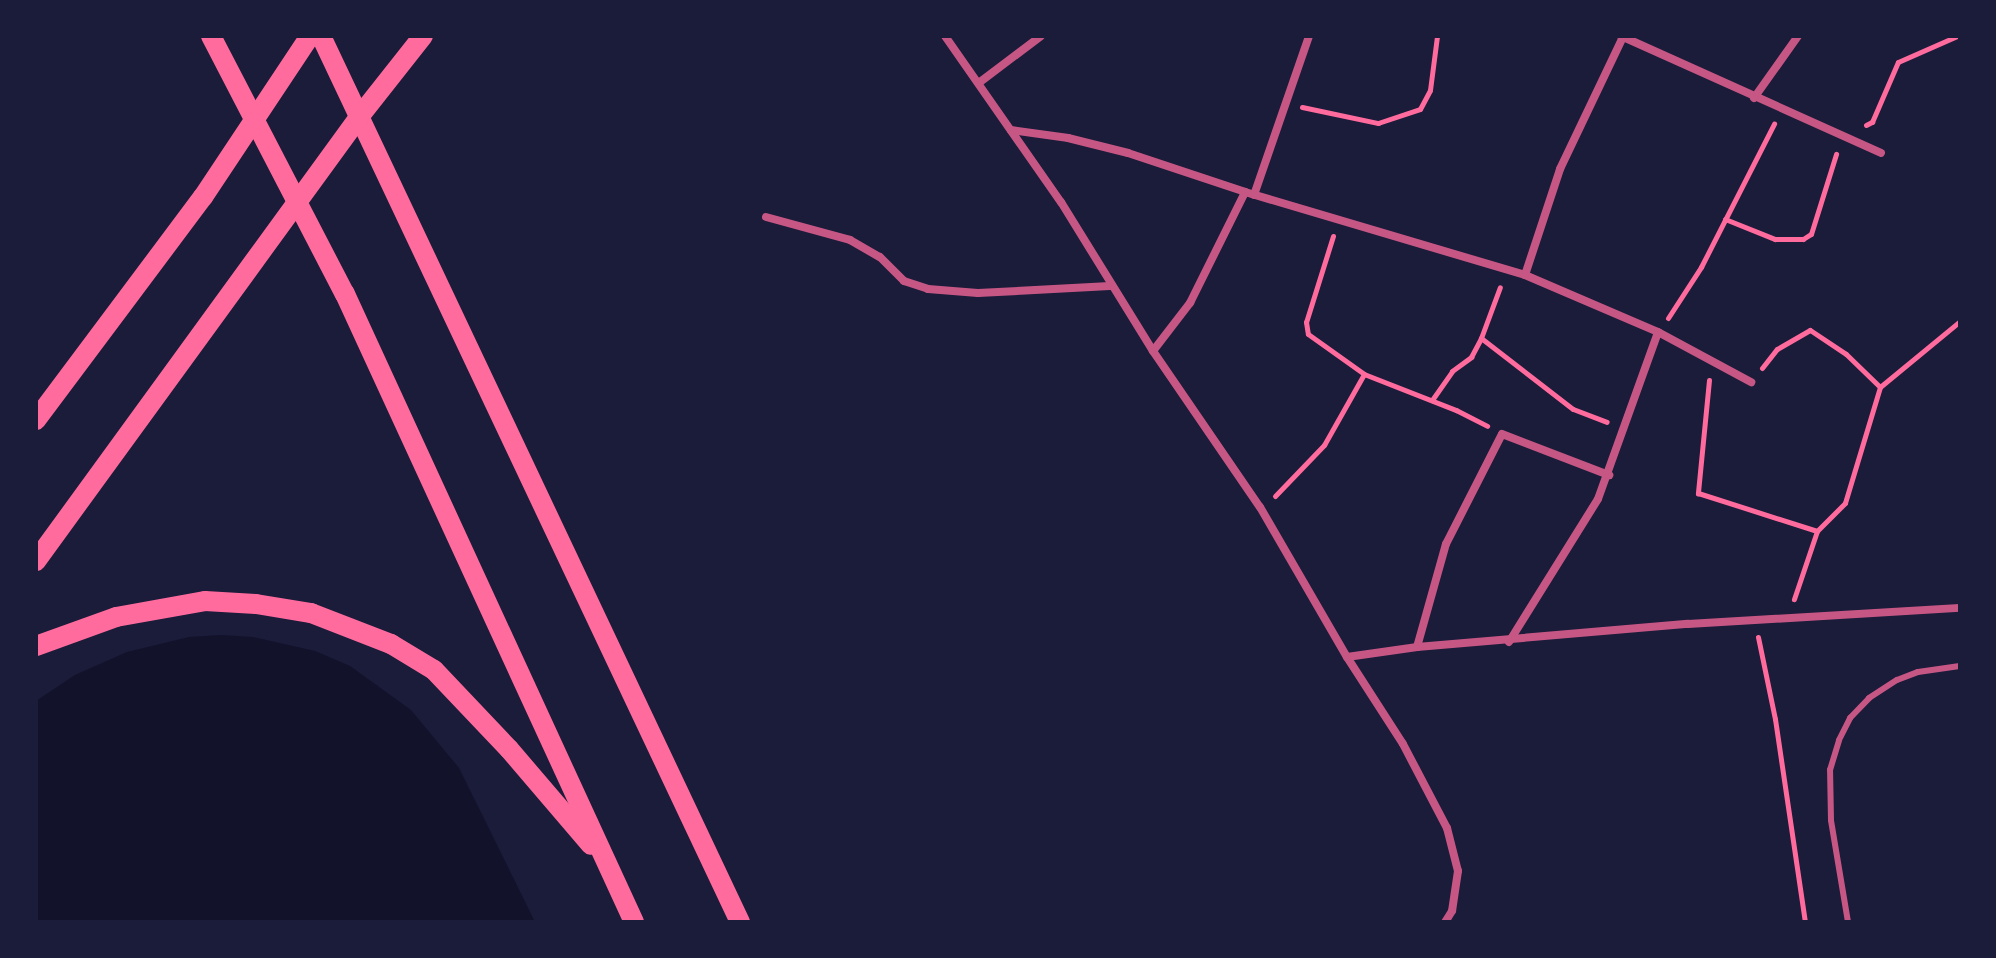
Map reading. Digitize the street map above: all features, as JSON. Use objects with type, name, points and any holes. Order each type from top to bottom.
[{"type":"main road","points":[[211,36],[345,294],[634,922]]},
{"type":"main road","points":[[36,420],[203,197],[310,36]]},
{"type":"main road","points":[[321,36],[740,922]]},
{"type":"main road","points":[[36,561],[359,117],[423,36]]},
{"type":"main road","points":[[36,646],[116,617],[205,601],[256,604],[311,613],[391,644],[434,670],[509,749],[606,863]]},
{"type":"street","points":[[945,36],[1061,202],[1110,286],[1260,507],[1347,657],[1403,744],[1447,828],[1458,871],[1452,911],[1445,922]]},
{"type":"street","points":[[980,82],[1041,36]]},
{"type":"street","points":[[1153,351],[1190,303],[1249,194],[1309,36]]},
{"type":"street","points":[[1525,275],[1560,169],[1622,36],[1881,153]]},
{"type":"street","points":[[1754,98],[1798,36]]},
{"type":"street","points":[[1011,130],[1068,138],[1113,149],[1249,194],[1525,275],[1658,332],[1751,382]]},
{"type":"street","points":[[766,217],[850,240],[880,257],[904,281],[928,289],[978,293],[1110,286]]},
{"type":"street","points":[[1509,642],[1562,560],[1609,475],[1658,332]]},
{"type":"street","points":[[1417,647],[1446,544],[1502,434],[1609,475]]},
{"type":"street","points":[[1347,657],[1417,647],[1960,608]]},
{"type":"lane","points":[[1848,922],[1831,820],[1830,770],[1839,740],[1850,718],[1869,698],[1897,680],[1918,672],[1960,666]]},
{"type":"path","points":[[1283,103],[1378,123],[1420,109],[1430,90],[1437,36]]},
{"type":"path","points":[[1725,219],[1775,239],[1803,239],[1811,234],[1842,136],[1872,122],[1898,62],[1957,36]]},
{"type":"path","points":[[1658,332],[1701,267],[1781,110]]},
{"type":"path","points":[[1337,219],[1306,322],[1308,334],[1364,374],[1432,400],[1502,434]]},
{"type":"path","points":[[1432,400],[1452,371],[1471,357],[1506,271]]},
{"type":"path","points":[[1787,619],[1817,531],[1845,503],[1880,387],[1960,321]]},
{"type":"path","points":[[1751,382],[1777,349],[1810,330],[1846,354],[1880,387]]},
{"type":"path","points":[[1481,338],[1573,409],[1606,420],[1623,436]]},
{"type":"path","points":[[1712,362],[1703,418],[1698,493],[1817,531]]},
{"type":"path","points":[[1260,507],[1290,484],[1324,445],[1364,374]]},
{"type":"path","points":[[1755,621],[1775,719],[1805,922]]},
{"type":"shaded area","points":[[189,637],[253,637],[315,651],[350,666],[411,710],[459,768],[535,922],[36,922],[36,701],[75,675],[127,652]]}]
